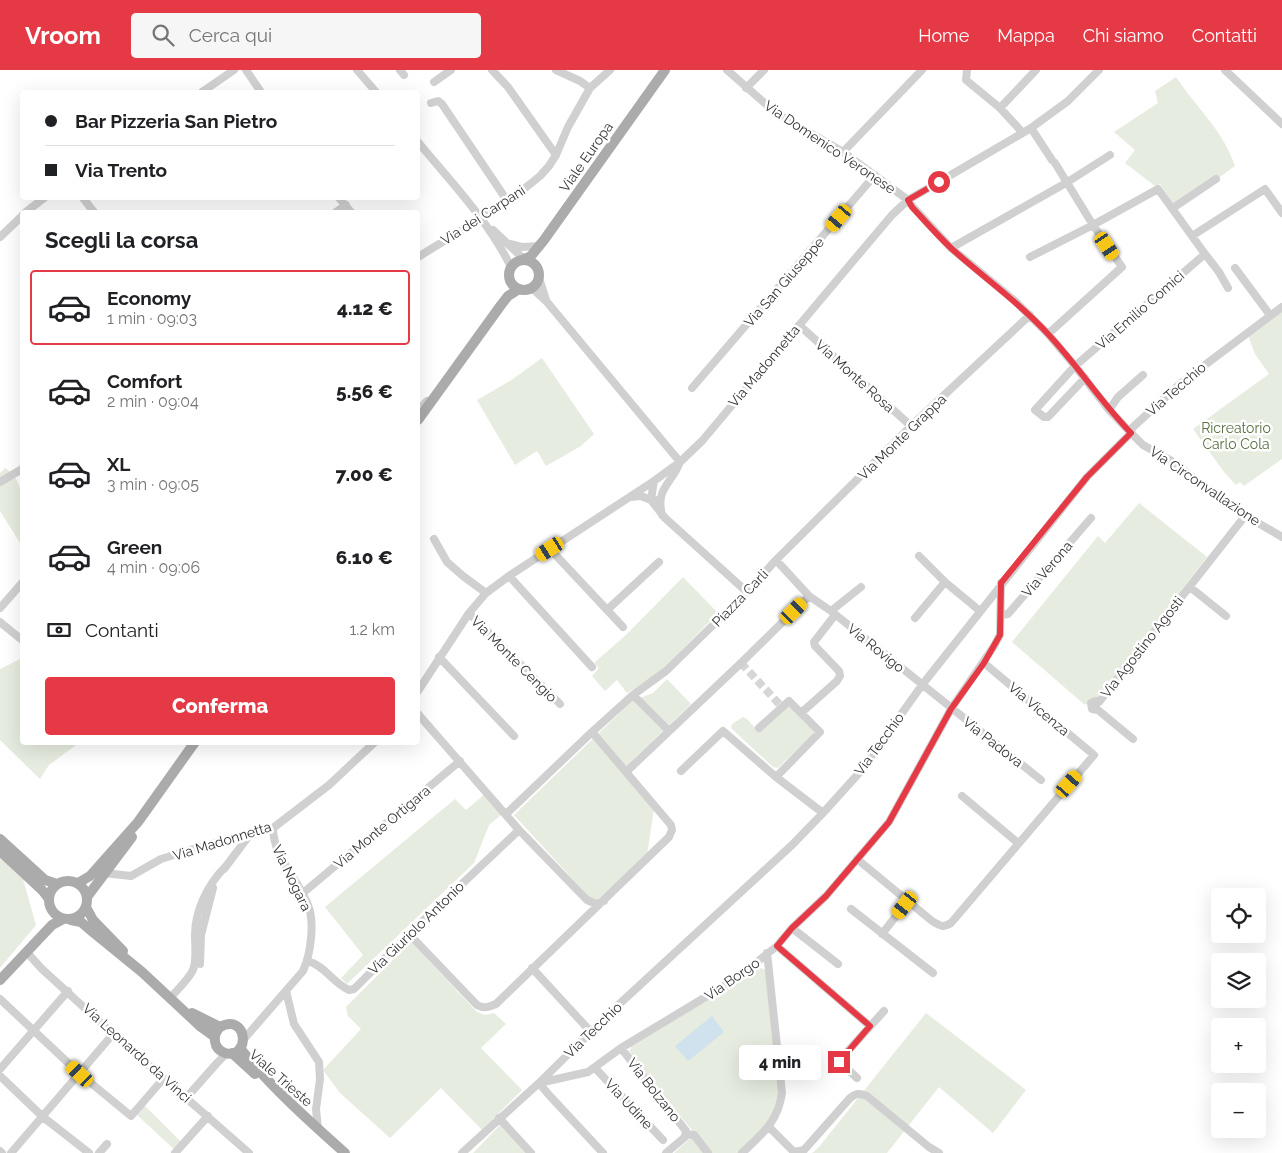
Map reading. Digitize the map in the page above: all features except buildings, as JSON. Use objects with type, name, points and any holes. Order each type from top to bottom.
[{"type":"main road","name":"Viale Europa","points":[[524,259],[531,256],[542,243],[664,70]]},
{"type":"main road","name":"Viale Europa","points":[[539,274],[539,254],[542,243]]},
{"type":"main road","points":[[420,417],[508,296],[519,289],[532,288],[538,282],[539,274],[533,262],[524,259],[516,262],[510,273],[501,305]]},
{"type":"main road","points":[[510,273],[515,287],[519,289]]},
{"type":"main road","points":[[78,883],[90,876],[138,822],[193,745]]},
{"type":"main road","points":[[0,980],[52,925],[80,916],[104,873],[131,840],[138,822]]},
{"type":"main road","points":[[0,839],[45,880],[57,884]]},
{"type":"main road","points":[[0,851],[42,890],[49,899]]},
{"type":"main road","points":[[24,955],[48,924],[51,910],[50,892],[57,884],[67,881],[78,883],[84,889],[93,920],[142,972]]},
{"type":"main road","points":[[51,910],[56,916],[81,922],[142,972],[201,1027],[217,1032]]},
{"type":"main road","points":[[217,1032],[229,1024],[238,1027]]},
{"type":"main road","name":"Viale Trieste","points":[[238,1027],[241,1030],[232,1049],[344,1153]]},
{"type":"main road","points":[[217,1032],[216,1045],[232,1049]]},
{"type":"street","points":[[205,90],[234,70]]},
{"type":"street","points":[[246,70],[260,90]]},
{"type":"street","points":[[357,70],[374,90]]},
{"type":"street","points":[[434,82],[451,70]]},
{"type":"street","points":[[492,70],[508,87],[556,155]]},
{"type":"street","points":[[556,70],[580,81],[590,88]]},
{"type":"street","name":"Via dei Carpani","points":[[420,256],[482,220],[540,176],[556,155],[568,127],[590,88],[610,70]]},
{"type":"street","name":"Via Domenico Veronese","points":[[727,70],[776,114],[843,152],[908,200],[912,207]]},
{"type":"street","points":[[746,88],[764,70]]},
{"type":"street","points":[[843,152],[922,70]]},
{"type":"street","points":[[967,70],[966,80],[1000,108],[1022,132]]},
{"type":"street","points":[[1000,108],[1036,70]]},
{"type":"street","name":"Via Madonnetta","points":[[420,688],[469,614],[486,593],[680,462],[702,440],[892,215],[908,200],[1031,128],[1068,101],[1099,70]]},
{"type":"street","points":[[1226,70],[1282,124]]},
{"type":"street","points":[[431,103],[437,101],[442,104],[508,202]]},
{"type":"street","points":[[1031,128],[1122,267],[1048,334]]},
{"type":"street","points":[[420,144],[482,220],[502,249],[510,273]]},
{"type":"street","points":[[951,248],[1110,155]]},
{"type":"street","name":"Via San Giuseppe","points":[[692,388],[875,175]]},
{"type":"street","points":[[1172,208],[1216,178]]},
{"type":"street","points":[[1030,256],[1093,225],[1158,189],[1219,272],[1228,288]]},
{"type":"street","points":[[1192,236],[1265,189],[1282,213]]},
{"type":"street","points":[[29,210],[41,200]]},
{"type":"street","points":[[85,200],[92,210]]},
{"type":"street","points":[[341,200],[350,210]]},
{"type":"street","points":[[339,210],[346,205]]},
{"type":"street","name":"Via Circonvallazione","points":[[912,207],[951,248],[1030,315],[1076,366],[1109,410],[1144,445],[1170,460],[1217,497],[1245,516],[1282,537]]},
{"type":"street","points":[[0,237],[20,218]]},
{"type":"street","points":[[482,220],[524,259]]},
{"type":"street","points":[[507,244],[522,247],[542,243]]},
{"type":"street","name":"Via Emilio Comici","points":[[1076,366],[1205,254]]},
{"type":"street","points":[[1235,268],[1270,315]]},
{"type":"street","points":[[539,274],[547,302]]},
{"type":"street","points":[[532,288],[547,302],[680,462],[676,472],[655,500]]},
{"type":"street","name":"Via Tecchio","points":[[462,1153],[792,846],[823,813],[860,772],[922,685],[1001,583],[1087,477],[1131,433],[1132,428],[1204,364],[1282,307]]},
{"type":"street","name":"Via Monte Grappa","points":[[776,560],[911,426],[1030,315]]},
{"type":"street","name":"Via Monte Rosa","points":[[799,325],[911,426]]},
{"type":"street","points":[[1076,366],[1036,410],[1044,417],[1048,417],[1085,378]]},
{"type":"street","points":[[1109,410],[1118,397],[1143,375]]},
{"type":"street","points":[[420,408],[426,401],[431,400]]},
{"type":"street","points":[[0,482],[20,470]]},
{"type":"street","points":[[654,481],[655,500],[662,515],[747,592]]},
{"type":"street","points":[[630,497],[641,496],[655,500]]},
{"type":"street","name":"Via Agostino Agosti","points":[[1133,739],[1098,710],[1092,709],[1091,703],[1099,702],[1245,516]]},
{"type":"street","name":"Via Verona","points":[[1001,615],[1008,614],[1091,518]]},
{"type":"street","points":[[434,539],[447,562],[486,593]]},
{"type":"street","points":[[550,549],[623,627]]},
{"type":"street","points":[[919,556],[945,582],[980,611]]},
{"type":"street","name":"Piazza Carli","points":[[506,814],[633,695],[666,672],[747,592],[776,560],[809,596]]},
{"type":"street","points":[[607,610],[659,562]]},
{"type":"street","points":[[509,576],[592,667]]},
{"type":"street","points":[[914,618],[945,582]]},
{"type":"street","name":"Via Borgo","points":[[539,1083],[577,1076],[595,1068],[622,1048],[738,978],[777,946],[792,928],[826,896],[889,822],[951,709],[984,663],[1000,635],[1001,583]]},
{"type":"street","points":[[0,608],[20,585]]},
{"type":"street","points":[[801,713],[837,681],[840,676],[839,672],[815,646],[814,642],[833,613],[861,587]]},
{"type":"street","name":"Via Agostino Agosti","points":[[1190,587],[1226,616]]},
{"type":"street","points":[[626,772],[741,664],[809,596]]},
{"type":"street","name":"Via Rovigo","points":[[809,596],[922,685]]},
{"type":"street","name":"Via Monte Cengio","points":[[469,614],[560,704]]},
{"type":"street","points":[[0,622],[20,638]]},
{"type":"street","points":[[440,657],[514,736]]},
{"type":"street","name":"Via Vicenza","points":[[984,663],[1094,755],[1018,843]]},
{"type":"street","name":"Via Padova","points":[[922,685],[1041,780]]},
{"type":"street","points":[[633,695],[668,731]]},
{"type":"street","points":[[759,728],[789,701],[820,732],[776,777]]},
{"type":"street","points":[[420,716],[519,830],[587,900],[590,906],[588,916]]},
{"type":"street","points":[[681,771],[723,731],[776,777],[823,813]]},
{"type":"street","points":[[409,934],[477,1005],[484,1008],[496,1004],[669,837],[672,830],[671,824],[592,732]]},
{"type":"street","name":"Via Madonnetta","points":[[104,873],[130,876],[161,860],[193,849],[273,828],[329,785],[372,745]]},
{"type":"street","name":"Via Monte Ortigara","points":[[303,893],[460,761]]},
{"type":"street","points":[[857,859],[932,921],[944,927],[951,923],[1018,843],[962,796]]},
{"type":"street","name":"Via Nogara","points":[[232,1049],[286,991],[308,962],[312,924],[310,911],[303,893],[283,861],[273,838],[273,828]]},
{"type":"street","name":"Via Giuriolo Antonio","points":[[308,962],[319,965],[344,988],[354,989],[519,830]]},
{"type":"street","points":[[200,964],[201,935],[213,888],[226,866],[251,833]]},
{"type":"street","points":[[174,1001],[193,970],[195,932],[199,911],[209,886],[226,866]]},
{"type":"street","points":[[587,900],[596,904],[604,901]]},
{"type":"street","points":[[882,934],[908,902]]},
{"type":"street","points":[[851,909],[932,974]]},
{"type":"street","points":[[792,928],[838,964]]},
{"type":"street","points":[[777,946],[870,1026]]},
{"type":"street","points":[[742,1153],[769,1127],[780,1106],[782,1093],[767,953]]},
{"type":"street","name":"Via Leonardo da Vinci","points":[[24,955],[249,1153]]},
{"type":"street","points":[[532,968],[591,1032]]},
{"type":"street","points":[[286,991],[294,1024],[318,1062],[320,1079],[315,1126]]},
{"type":"street","points":[[0,1069],[68,992]]},
{"type":"street","points":[[0,999],[80,1074],[131,1116],[164,1078]]},
{"type":"street","points":[[857,1078],[839,1062],[884,1011]]},
{"type":"street","points":[[238,1027],[253,1027]]},
{"type":"street","points":[[11,1153],[113,1034]]},
{"type":"street","name":"Via Bolzano","points":[[622,1048],[684,1128],[685,1137],[666,1153]]},
{"type":"street","points":[[187,1097],[232,1049]]},
{"type":"street","name":"Via Udine","points":[[595,1068],[663,1140]]},
{"type":"street","points":[[0,1076],[43,1117],[88,1153]]},
{"type":"street","points":[[539,1083],[603,1153]]},
{"type":"street","points":[[769,1127],[794,1152],[804,1150],[850,1098],[856,1094],[861,1094],[939,1153]]},
{"type":"street","points":[[175,1153],[208,1116]]},
{"type":"street","points":[[499,1118],[531,1153]]},
{"type":"street","points":[[686,1134],[694,1135],[708,1153]]},
{"type":"street","points":[[99,1153],[107,1144]]},
{"type":"green space","points":[[1176,77],[1217,131],[1235,166],[1175,206],[1160,184],[1155,186],[1125,163],[1135,150],[1114,132],[1158,103],[1155,91]]},
{"type":"green space","name":"Ricreatorio Carlo Cola","points":[[1282,311],[1282,459],[1244,486],[1240,482],[1236,485],[1224,472],[1193,429],[1269,374],[1255,354],[1248,335]]},
{"type":"green space","points":[[542,358],[594,434],[581,446],[546,466],[537,451],[515,465],[477,400],[510,381]]},
{"type":"green space","points":[[5,468],[13,475],[20,490],[20,543],[0,511],[0,473]]},
{"type":"green space","points":[[1139,503],[1207,557],[1098,698],[1092,698],[1085,705],[1012,642],[1098,536],[1105,543]]},
{"type":"green space","points":[[683,577],[718,613],[662,670],[649,680],[627,693],[617,680],[605,691],[592,676],[599,668],[594,663],[627,634]]},
{"type":"green space","points":[[20,659],[20,745],[76,745],[49,765],[40,779],[0,740],[0,669]]},
{"type":"green space","points":[[667,679],[691,704],[621,771],[654,809],[647,855],[599,899],[591,899],[514,815],[632,701],[653,693]]},
{"type":"green space","points":[[787,705],[791,705],[816,731],[778,768],[773,767],[731,728],[732,724],[743,717],[759,732]]},
{"type":"green space","points":[[485,794],[502,814],[489,825],[474,863],[347,984],[341,978],[363,955],[325,907],[455,799],[466,810]]},
{"type":"green space","points":[[0,857],[23,879],[36,925],[0,968]]},
{"type":"green space","points":[[411,942],[477,1012],[485,1015],[494,1013],[506,1024],[481,1048],[522,1090],[482,1130],[441,1088],[390,1138],[340,1093],[323,1070],[361,1029],[348,1016],[346,1007]]},
{"type":"green space","points":[[756,966],[765,970],[772,1020],[778,1081],[776,1109],[764,1126],[738,1153],[674,1153],[695,1134],[633,1058],[630,1051],[632,1043],[731,987]]},
{"type":"green space","points":[[926,1013],[1026,1090],[993,1133],[939,1087],[887,1153],[812,1153],[819,1147]]},
{"type":"green space","points":[[144,1105],[183,1144],[176,1151],[136,1114]]},
{"type":"green space","points":[[500,1125],[527,1153],[473,1153]]},
{"type":"water","points":[[712,1016],[724,1032],[688,1061],[675,1046]]},
{"type":"tunnel","points":[[741,663],[782,707]]},
{"type":"route","points":[[839,1062],[870,1026],[777,946],[792,928],[826,896],[889,822],[951,709],[984,663],[1000,635],[1001,583],[1087,477],[1131,433],[1109,410],[1076,366],[1048,334],[1015,301],[951,248],[912,207],[908,200],[939,182]]}]
